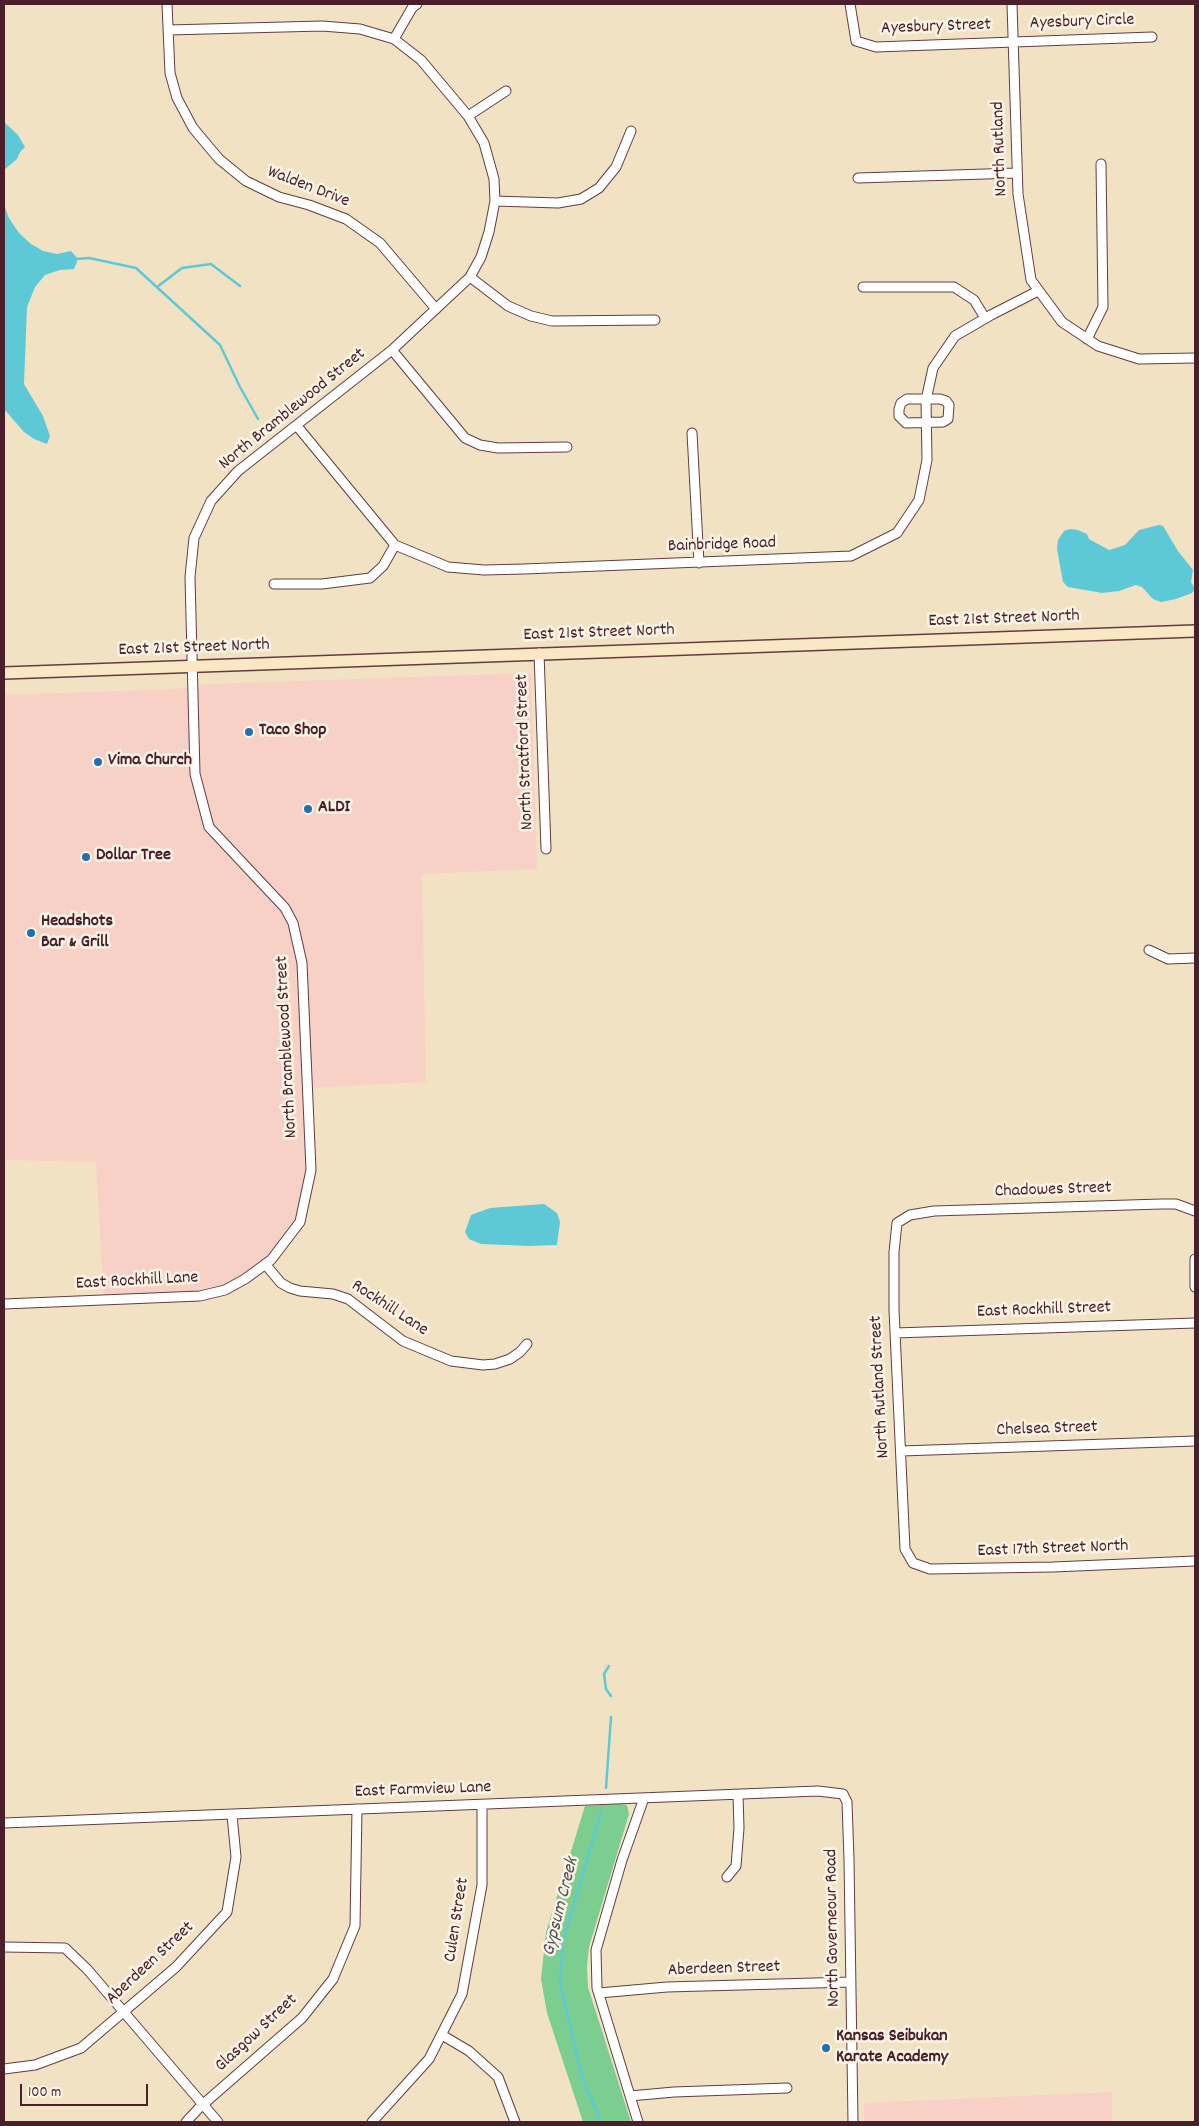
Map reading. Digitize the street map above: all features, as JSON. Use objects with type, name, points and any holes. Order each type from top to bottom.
[{"type":"main road","name":"East 21st Street North","points":[[4,673],[1195,631]]},
{"type":"street","name":"Walden Drive","points":[[167,4],[170,74],[177,98],[194,128],[219,159],[246,181],[279,197],[309,205],[346,219],[380,243],[436,309]]},
{"type":"street","points":[[394,39],[412,8],[417,4]]},
{"type":"street","name":"Ayesbury Street","points":[[850,4],[856,41],[876,47],[1014,42]]},
{"type":"street","name":"North Rutland","points":[[1012,4],[1018,194],[1030,280],[1062,322],[1098,346],[1139,359],[1195,358]]},
{"type":"street","name":"North Bramblewood Street","points":[[168,30],[322,26],[360,29],[394,39],[421,60],[468,116],[484,143],[494,179],[495,201],[489,232],[481,257],[470,277],[392,350],[238,471],[211,501],[194,538],[190,577],[194,666],[195,774],[208,827],[285,908],[293,923],[302,963],[311,1170],[300,1222],[271,1260],[264,1264]]},
{"type":"street","name":"Ayesbury Circle","points":[[1014,42],[1152,37]]},
{"type":"street","points":[[468,116],[506,91]]},
{"type":"street","points":[[495,201],[558,203],[581,199],[599,188],[616,167],[631,131]]},
{"type":"street","points":[[1087,339],[1103,307],[1102,164]]},
{"type":"street","points":[[858,178],[1017,173]]},
{"type":"street","points":[[470,277],[508,306],[538,318],[552,321],[655,320]]},
{"type":"street","points":[[863,287],[954,287],[974,300],[985,318]]},
{"type":"street","name":"Bainbridge Road","points":[[297,426],[395,545],[448,567],[484,570],[851,556],[897,533],[919,500],[927,460],[926,400],[933,368],[955,336],[985,318],[1038,291]]},
{"type":"street","points":[[392,350],[465,438],[480,445],[498,448],[567,447]]},
{"type":"street","points":[[907,400],[926,400],[946,401],[950,405],[948,419],[943,422],[906,423],[899,416],[901,403],[907,400]]},
{"type":"street","points":[[692,433],[699,563]]},
{"type":"street","points":[[274,584],[322,584],[370,578],[383,566],[395,545]]},
{"type":"street","name":"North Stratford Street","points":[[539,653],[546,850]]},
{"type":"street","points":[[1149,950],[1168,959],[1195,958]]},
{"type":"street","name":"Chadowes Street","points":[[910,1215],[934,1211],[1161,1204],[1176,1204],[1195,1211]]},
{"type":"street","name":"North Rutland Street","points":[[910,1215],[897,1223],[894,1252],[895,1333],[905,1549],[913,1563]]},
{"type":"street","points":[[1195,1259],[1195,1287]]},
{"type":"street","name":"East Rockhill Lane","points":[[4,1304],[200,1296],[225,1290],[245,1279],[264,1264]]},
{"type":"street","name":"Rockhill Lane","points":[[264,1264],[281,1283],[290,1288],[300,1292],[333,1294],[348,1299],[403,1341],[451,1361],[495,1364],[515,1356],[527,1344]]},
{"type":"street","name":"East Rockhill Street","points":[[895,1333],[1195,1323]]},
{"type":"street","name":"Chelsea Street","points":[[901,1451],[1195,1441]]},
{"type":"street","name":"East 17th Street North","points":[[913,1563],[930,1569],[1053,1567],[1195,1561]]},
{"type":"street","name":"East Farmview Lane","points":[[4,1824],[644,1798],[738,1796],[818,1791],[843,1794]]},
{"type":"street","name":"North Governeour Road","points":[[843,1794],[847,1802],[849,1859],[853,2122]]},
{"type":"street","points":[[727,1877],[736,1866],[739,1828],[738,1796]]},
{"type":"street","points":[[638,2122],[599,1993],[596,1950],[622,1860],[644,1798]]},
{"type":"street","name":"Culen Street","points":[[372,2122],[429,2059],[462,1994],[482,1885],[482,1805]]},
{"type":"street","name":"Glasgow Street","points":[[186,2122],[302,2018],[333,1979],[355,1926],[357,1809]]},
{"type":"street","name":"Aberdeen Street","points":[[4,2069],[35,2065],[81,2048],[176,1967],[227,1912],[236,1857],[232,1815]]},
{"type":"street","points":[[4,1948],[65,1948],[87,1969],[218,2122]]},
{"type":"street","name":"Aberdeen Street","points":[[599,1993],[667,1987],[851,1982]]},
{"type":"street","points":[[442,2035],[469,2051],[498,2077],[515,2122]]},
{"type":"street","points":[[630,2096],[674,2092],[787,2088]]},
{"type":"shaded area","points":[[531,673],[537,869],[422,874],[426,1082],[307,1088],[311,1170],[300,1222],[265,1264],[200,1296],[104,1300],[96,1162],[4,1160],[4,695],[177,689],[207,684]]},
{"type":"shaded area","points":[[1112,2092],[1112,2122],[864,2122],[864,2103]]},
{"type":"green space","points":[[627,1805],[629,1814],[589,1947],[587,1966],[588,1987],[631,2122],[583,2122],[547,2013],[541,1979],[546,1932],[585,1806]]},
{"type":"water","points":[[4,122],[18,135],[25,147],[17,159],[4,170]]},
{"type":"water","points":[[4,205],[9,218],[19,233],[31,244],[43,251],[57,254],[71,251],[78,259],[74,269],[60,270],[45,275],[35,287],[27,307],[24,384],[43,416],[50,436],[47,444],[34,439],[24,432],[4,409]]},
{"type":"water","points":[[1159,525],[1163,526],[1178,551],[1193,570],[1191,582],[1195,589],[1192,593],[1161,602],[1153,599],[1142,587],[1136,585],[1119,591],[1102,593],[1068,587],[1063,582],[1057,549],[1058,540],[1064,531],[1070,529],[1078,530],[1087,534],[1089,539],[1109,550],[1125,545],[1139,530]]},
{"type":"water","points":[[544,1204],[557,1213],[560,1222],[557,1245],[481,1244],[469,1239],[465,1232],[471,1215],[490,1208]]},
{"type":"waterway","points":[[76,259],[89,258],[136,268],[220,345],[258,419]]},
{"type":"waterway","points":[[157,287],[182,268],[211,264],[240,286]]},
{"type":"waterway","name":"Gypsum Creek","points":[[609,1666],[604,1674],[606,1689],[611,1696]]},
{"type":"waterway","name":"Gypsum Creek","points":[[606,1788],[611,1717]]},
{"type":"waterway","name":"Gypsum Creek","points":[[601,1812],[563,1941],[560,1983],[582,2076],[601,2122]]},
{"type":"place","name":"Taco Shop","points":[[249,732]]},
{"type":"place","name":"Vima Church","points":[[98,762]]},
{"type":"place","name":"ALDI","points":[[308,809]]},
{"type":"place","name":"Dollar Tree","points":[[86,857]]},
{"type":"place","name":"Headshots Bar & Grill","points":[[31,933]]},
{"type":"place","name":"Kansas Seibukan Karate Academy","points":[[826,2048]]}]
